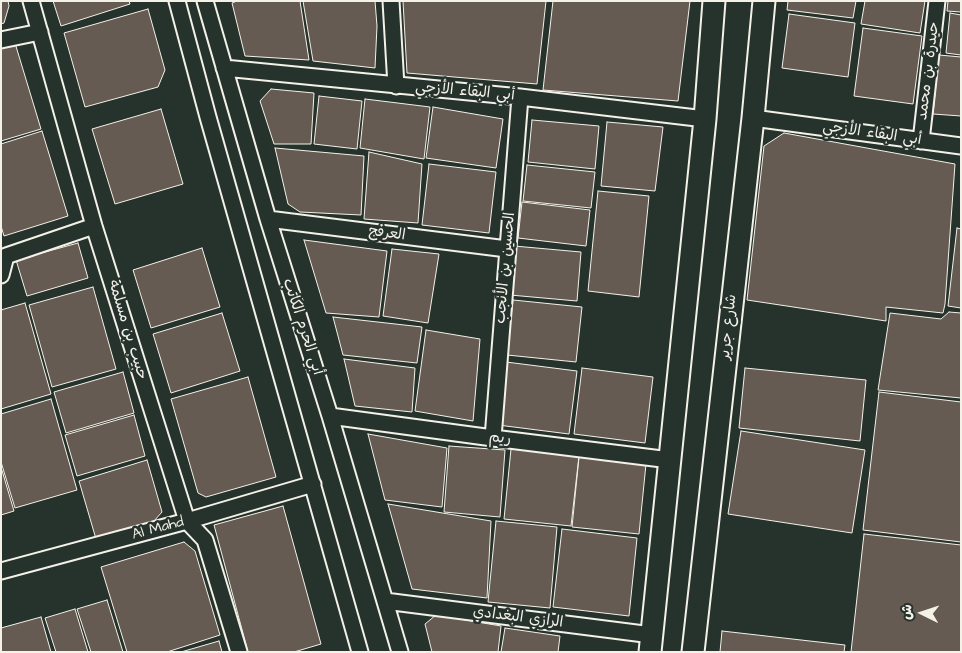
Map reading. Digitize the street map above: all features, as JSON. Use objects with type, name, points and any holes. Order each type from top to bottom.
[{"type":"main road","points":[[651,643],[705,119],[714,1]]},
{"type":"main road","name":"شارع جرير","points":[[692,652],[753,118],[764,1]]},
{"type":"street","name":"حبيب بن مسلمة","points":[[31,1],[94,226],[187,521],[205,540],[239,652]]},
{"type":"street","name":"أبي الحرم الكاتب","points":[[177,1],[360,652]]},
{"type":"street","name":"أبي الحرم الكاتب","points":[[206,1],[268,219],[330,416],[400,652]]},
{"type":"street","points":[[391,1],[396,86]]},
{"type":"street","name":"حيدرة بن محمد","points":[[921,141],[937,1]]},
{"type":"street","points":[[1,40],[40,32]]},
{"type":"street","name":"أبي البقاء الأزجي","points":[[224,68],[520,97],[705,119]]},
{"type":"street","name":"الحسين بن الأنجب","points":[[493,438],[520,97]]},
{"type":"street","name":"أبي البقاء الأزجي","points":[[753,118],[961,146]]},
{"type":"street","name":"العرفج","points":[[268,219],[507,249]]},
{"type":"street","points":[[1,275],[6,256],[94,226]]},
{"type":"street","name":"ريم","points":[[330,416],[670,460]]},
{"type":"street","name":"Al Mahd","points":[[1,571],[187,521],[313,484]]},
{"type":"street","name":"الرازي البغدادي","points":[[385,601],[651,643]]},
{"type":"building","points":[[1,1],[8,1],[9,6],[4,23],[1,24]]},
{"type":"building","points":[[53,1],[129,1],[130,4],[61,26]]},
{"type":"building","points":[[237,1],[300,1],[309,60],[245,56],[232,3]]},
{"type":"building","points":[[303,1],[375,1],[377,26],[375,68],[313,61]]},
{"type":"building","points":[[403,1],[546,1],[537,84],[407,73]]},
{"type":"building","points":[[553,1],[690,1],[678,101],[543,90]]},
{"type":"building","points":[[788,1],[856,1],[853,18],[787,10]]},
{"type":"building","points":[[865,1],[925,1],[920,33],[861,24]]},
{"type":"building","points":[[948,1],[961,1],[961,12],[947,11]]},
{"type":"building","points":[[148,9],[165,70],[158,87],[85,107],[64,33]]},
{"type":"building","points":[[950,13],[961,15],[961,55],[946,53]]},
{"type":"building","points":[[789,14],[855,23],[848,77],[782,68]]},
{"type":"building","points":[[863,28],[922,36],[913,104],[854,96]]},
{"type":"building","points":[[15,43],[41,129],[1,141],[1,48]]},
{"type":"building","points":[[939,55],[961,57],[961,116],[933,114]]},
{"type":"building","points":[[271,89],[314,93],[311,144],[274,144],[260,101]]},
{"type":"building","points":[[319,96],[362,101],[357,149],[314,144]]},
{"type":"building","points":[[365,99],[430,107],[424,159],[360,148]]},
{"type":"building","points":[[433,107],[503,119],[496,168],[426,158]]},
{"type":"building","points":[[161,109],[183,184],[115,204],[92,129]]},
{"type":"building","points":[[532,120],[599,126],[595,169],[528,162]]},
{"type":"building","points":[[607,122],[663,127],[655,191],[601,186]]},
{"type":"building","points":[[42,131],[68,216],[4,236],[1,226],[1,144]]},
{"type":"building","points":[[784,133],[955,164],[943,313],[886,307],[886,321],[747,300],[764,146]]},
{"type":"building","points":[[275,148],[364,156],[361,215],[300,212],[288,204]]},
{"type":"building","points":[[369,152],[422,164],[418,223],[364,219]]},
{"type":"building","points":[[429,164],[496,172],[489,233],[422,225]]},
{"type":"building","points":[[527,165],[595,172],[591,208],[523,201]]},
{"type":"building","points":[[598,191],[649,196],[639,297],[588,291]]},
{"type":"building","points":[[522,202],[590,210],[586,246],[518,238]]},
{"type":"building","points":[[957,228],[961,229],[961,308],[948,306]]},
{"type":"building","points":[[304,240],[387,251],[379,317],[326,313]]},
{"type":"building","points":[[78,243],[88,278],[27,296],[16,260]]},
{"type":"building","points":[[514,246],[581,252],[577,301],[510,295]]},
{"type":"building","points":[[202,248],[220,307],[151,328],[133,270]]},
{"type":"building","points":[[392,249],[439,254],[428,323],[383,316]]},
{"type":"building","points":[[93,287],[116,369],[52,387],[29,305]]},
{"type":"building","points":[[513,300],[582,307],[576,362],[507,355]]},
{"type":"building","points":[[25,303],[51,394],[1,409],[1,310]]},
{"type":"building","points":[[949,312],[961,313],[961,398],[878,390],[890,313],[941,319]]},
{"type":"building","points":[[222,313],[240,371],[171,393],[153,334]]},
{"type":"building","points":[[333,317],[422,327],[417,363],[343,355]]},
{"type":"building","points":[[426,330],[480,339],[473,421],[415,411]]},
{"type":"building","points":[[344,359],[415,368],[412,412],[355,406]]},
{"type":"building","points":[[506,362],[577,371],[569,434],[498,425]]},
{"type":"building","points":[[582,368],[653,377],[645,443],[574,434]]},
{"type":"building","points":[[745,368],[866,380],[860,441],[739,428]]},
{"type":"building","points":[[123,372],[134,413],[66,433],[54,392]]},
{"type":"building","points":[[248,377],[276,477],[206,497],[198,493],[171,399]]},
{"type":"building","points":[[879,392],[961,402],[961,542],[863,530]]},
{"type":"building","points":[[51,399],[77,490],[15,508],[1,462],[1,414]]},
{"type":"building","points":[[134,415],[145,456],[77,476],[65,435]]},
{"type":"building","points":[[741,431],[865,450],[852,533],[728,514]]},
{"type":"building","points":[[368,434],[447,448],[442,507],[385,500]]},
{"type":"building","points":[[449,446],[505,450],[500,517],[444,512]]},
{"type":"building","points":[[511,449],[579,456],[571,526],[504,519]]},
{"type":"building","points":[[579,457],[646,464],[639,534],[572,527]]},
{"type":"building","points":[[147,460],[162,512],[154,521],[96,539],[79,481]]},
{"type":"building","points":[[1,467],[14,511],[1,515]]},
{"type":"building","points":[[388,504],[491,521],[487,598],[412,589]]},
{"type":"building","points":[[283,506],[321,644],[294,652],[248,652],[214,525]]},
{"type":"building","points":[[496,521],[557,527],[550,608],[488,602]]},
{"type":"building","points":[[562,529],[637,538],[629,616],[553,607]]},
{"type":"building","points":[[864,534],[961,545],[961,652],[851,652]]},
{"type":"building","points":[[184,542],[195,551],[220,635],[167,652],[127,652],[101,567]]},
{"type":"building","points":[[107,600],[123,652],[91,652],[77,609]]},
{"type":"building","points":[[75,609],[88,652],[56,652],[45,618]]},
{"type":"building","points":[[436,615],[501,626],[498,652],[432,652],[425,624]]},
{"type":"building","points":[[41,617],[51,652],[1,652],[1,628]]},
{"type":"building","points":[[505,628],[560,636],[558,652],[501,652]]},
{"type":"building","points":[[722,631],[845,645],[844,652],[720,652]]},
{"type":"building","points":[[219,641],[222,652],[181,652]]}]
